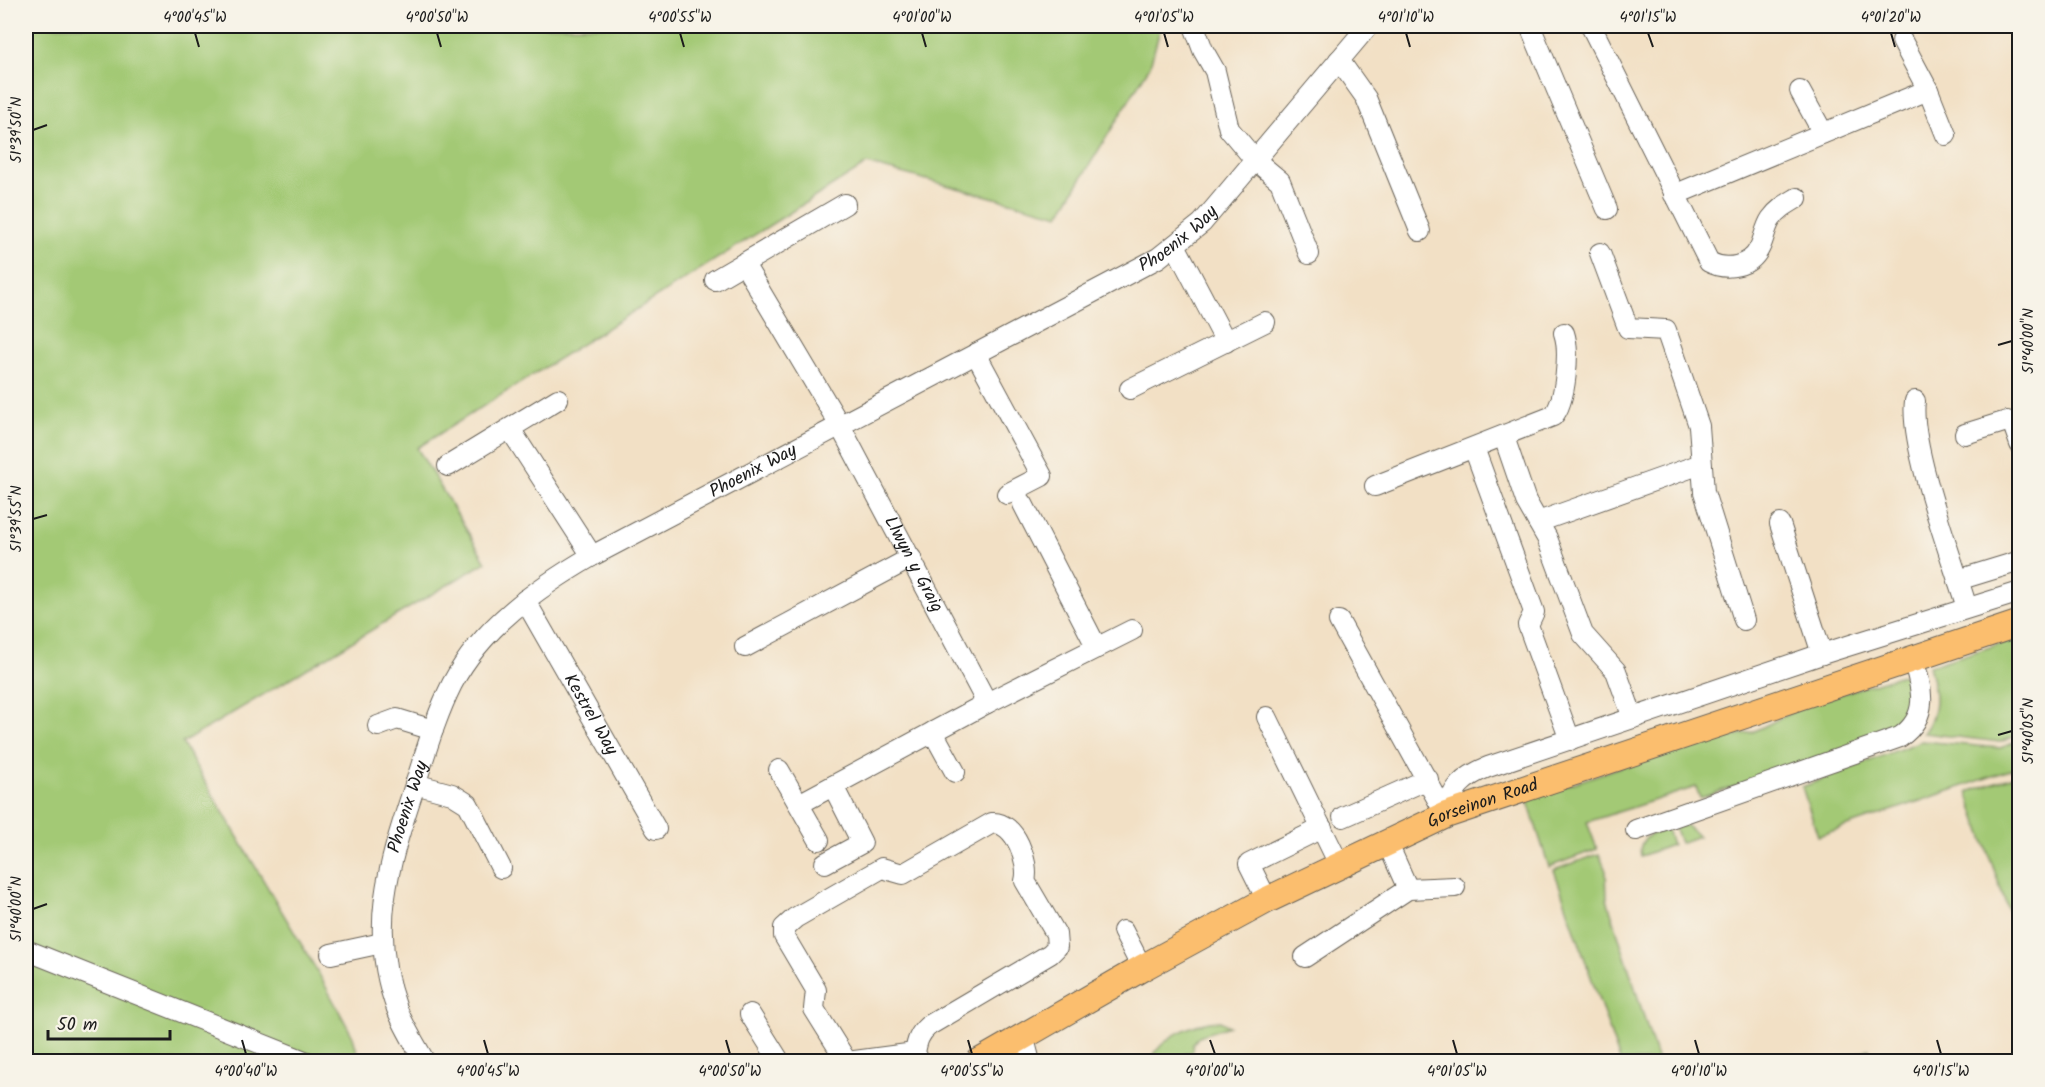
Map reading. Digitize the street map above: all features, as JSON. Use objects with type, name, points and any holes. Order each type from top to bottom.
[{"type":"main road","name":"Gorseinon Road","points":[[979,1062],[1142,968],[1267,900],[1446,815],[2019,623]]},
{"type":"street","points":[[1194,26],[1203,50],[1215,71],[1229,129],[1255,160],[1280,181],[1309,254]]},
{"type":"street","name":"Phoenix Way","points":[[425,1062],[395,1003],[382,943],[383,900],[392,858],[415,784],[447,695],[461,669],[496,626],[554,578],[592,556],[839,424],[1142,268],[1202,223],[1365,26]]},
{"type":"street","points":[[1530,26],[1607,209]]},
{"type":"street","points":[[1591,26],[1704,257],[1716,266],[1725,267],[1745,263],[1753,258],[1771,219],[1781,208],[1797,198]]},
{"type":"street","points":[[1902,40],[1928,90],[1946,135]]},
{"type":"street","points":[[1339,60],[1366,98],[1420,231]]},
{"type":"street","points":[[1674,195],[1928,90]]},
{"type":"street","points":[[1800,91],[1823,133]]},
{"type":"street","points":[[715,280],[845,204]]},
{"type":"street","points":[[1175,245],[1226,342]]},
{"type":"street","points":[[1600,253],[1628,328],[1666,330],[1699,426],[1704,492],[1744,621]]},
{"type":"street","name":"Llwyn y Graig","points":[[744,264],[839,424],[987,703]]},
{"type":"street","points":[[1130,389],[1265,322]]},
{"type":"street","points":[[1375,486],[1547,420],[1557,412],[1568,345],[1564,333]]},
{"type":"street","points":[[976,354],[1042,476],[1015,499],[1097,648]]},
{"type":"street","points":[[448,466],[558,399]]},
{"type":"street","points":[[1915,401],[1914,411],[1923,459],[1967,608]]},
{"type":"street","points":[[1965,434],[2007,421],[2013,424],[2019,444]]},
{"type":"street","points":[[510,429],[592,556]]},
{"type":"street","points":[[1504,437],[1526,501],[1547,538],[1583,634],[1616,671],[1633,718]]},
{"type":"street","points":[[1474,448],[1534,612],[1528,626],[1570,740]]},
{"type":"street","points":[[1538,522],[1701,465]]},
{"type":"street","points":[[1780,524],[1822,654]]},
{"type":"street","points":[[745,647],[911,558]]},
{"type":"street","points":[[1959,579],[2019,561]]},
{"type":"street","points":[[1446,815],[1454,790],[1467,776],[1822,654],[2019,592]]},
{"type":"street","name":"Kestrel Way","points":[[525,600],[656,829]]},
{"type":"street","points":[[1339,621],[1446,815]]},
{"type":"street","points":[[799,804],[987,703],[1132,630]]},
{"type":"street","points":[[1636,830],[1900,737],[1918,717],[1923,700],[1913,659]]},
{"type":"street","points":[[1267,717],[1340,864]]},
{"type":"street","points":[[378,726],[397,719],[433,730]]},
{"type":"street","points":[[933,732],[955,772]]},
{"type":"street","points":[[779,770],[819,840]]},
{"type":"street","points":[[1343,817],[1428,779]]},
{"type":"street","points":[[415,784],[452,794],[468,804],[501,868]]},
{"type":"street","points":[[825,863],[862,843],[833,786]]},
{"type":"street","points":[[992,823],[997,823],[1008,829],[1021,850],[1027,870],[1025,881],[1056,933],[1057,947],[1050,954],[928,1026],[920,1034],[918,1057],[847,1062],[814,1009],[816,990],[784,936],[784,928],[795,918],[882,868],[903,874],[992,823]]},
{"type":"street","points":[[1267,900],[1249,864],[1322,828]]},
{"type":"street","points":[[1386,842],[1408,889]]},
{"type":"street","points":[[1305,957],[1408,889],[1455,887]]},
{"type":"street","points":[[1123,931],[1142,968]]},
{"type":"street","points":[[331,954],[382,943]]},
{"type":"street","points":[[26,950],[307,1062]]},
{"type":"street","points":[[750,1014],[780,1062]]},
{"type":"street","points":[[1023,1035],[1030,1062]]},
{"type":"green space","points":[[26,26],[1161,26],[1150,66],[1059,215],[867,164],[417,448],[486,562],[182,743],[319,974],[353,1037],[360,1062],[26,1061]]},
{"type":"green space","points":[[2019,638],[2019,735],[2000,742],[1923,733],[1932,717],[1935,701],[1929,666]]},
{"type":"green space","points":[[1902,675],[1913,679],[1920,705],[1901,732],[1700,798],[1696,787],[1587,822],[1597,849],[1549,867],[1527,799],[1688,744],[1753,732],[1808,704]]},
{"type":"green space","points":[[1921,741],[2000,748],[2019,741],[2019,767],[1818,836],[1802,787]]},
{"type":"green space","points":[[2019,774],[2020,932],[2016,933],[1967,792]]},
{"type":"green space","points":[[1685,825],[1699,836],[1680,843],[1674,826]]},
{"type":"green space","points":[[1667,829],[1672,845],[1641,856],[1641,845],[1647,837]]},
{"type":"green space","points":[[1599,854],[1606,871],[1607,899],[1658,1061],[1620,1061],[1554,870]]},
{"type":"green space","points":[[1220,1021],[1229,1026],[1199,1036],[1193,1044],[1193,1051],[1184,1054],[1186,1061],[1151,1061],[1155,1052],[1179,1032],[1200,1024]]},
{"type":"green space","points":[[1869,1049],[1870,1054],[1850,1061],[1834,1061]]}]
